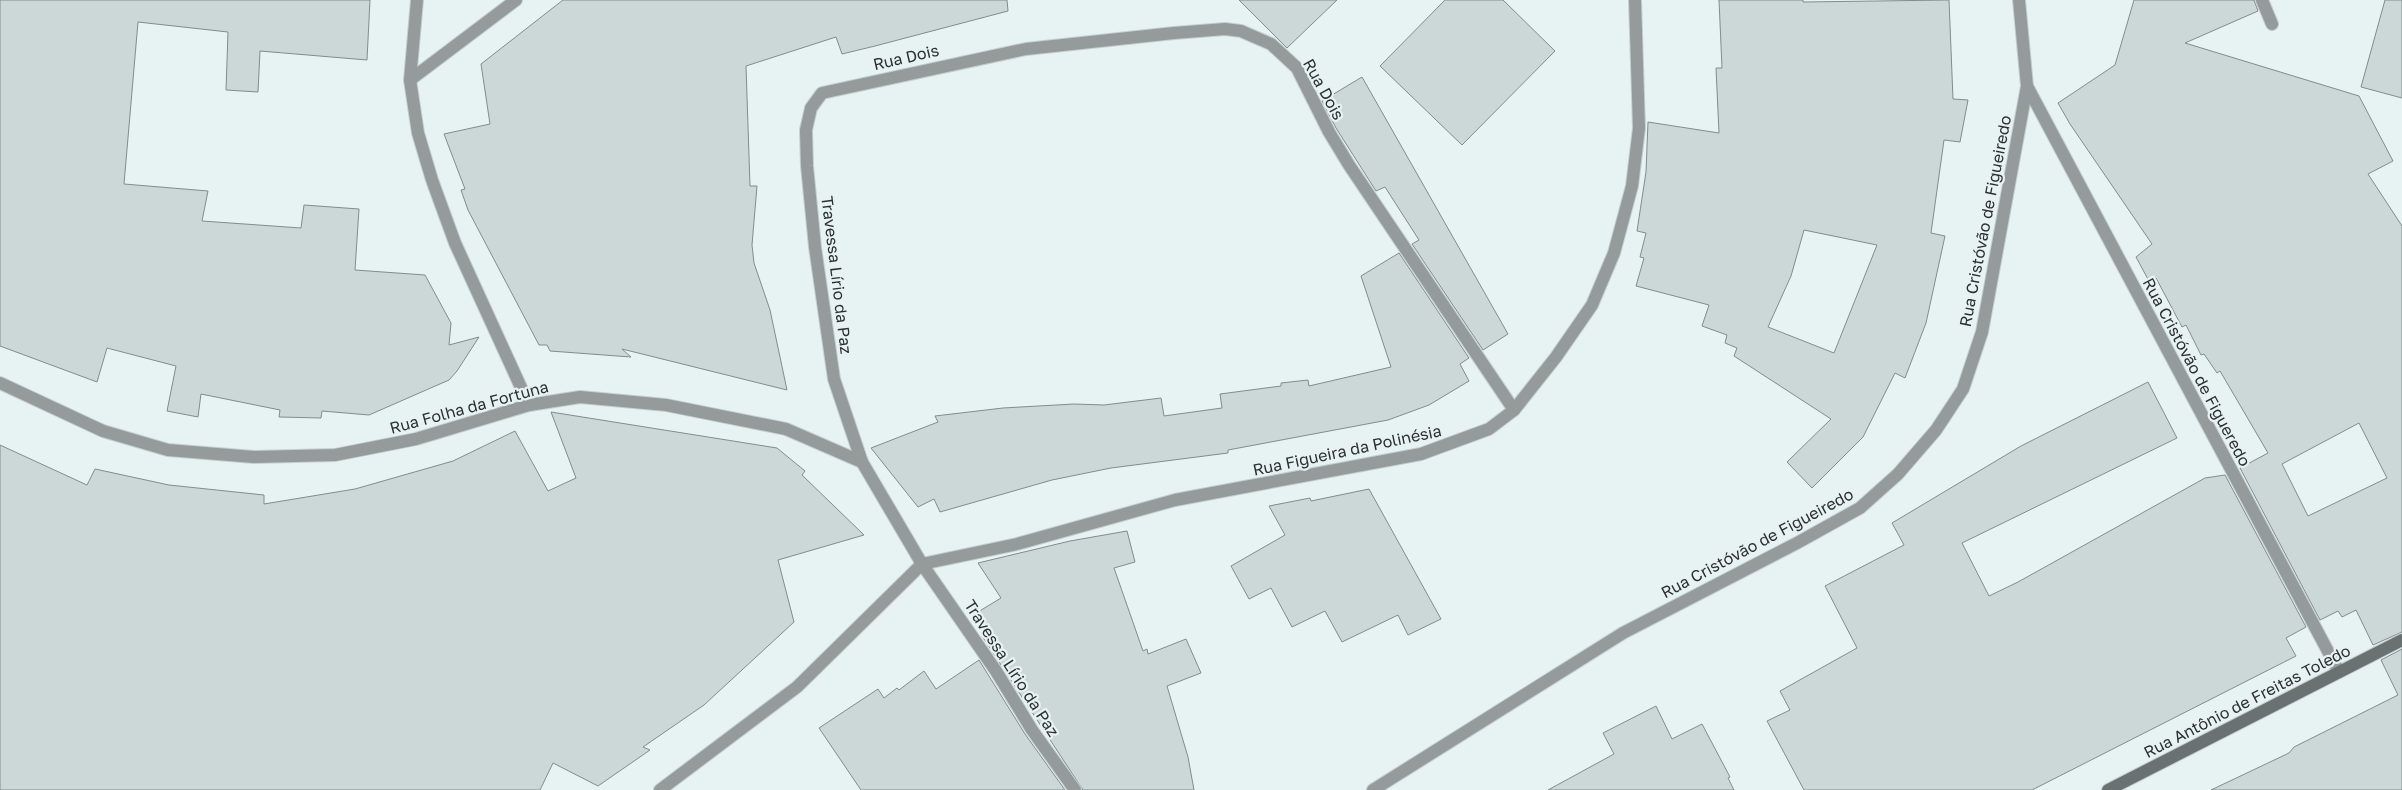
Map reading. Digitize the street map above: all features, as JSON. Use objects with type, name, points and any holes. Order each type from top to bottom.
[{"type":"street","points":[[417,0],[410,80],[418,133],[448,225],[529,405]]},
{"type":"street","points":[[410,80],[516,0]]},
{"type":"street","name":"Rua Figueira da Polinésia","points":[[922,564],[1017,544],[1175,500],[1421,454],[1489,429],[1514,410],[1556,357],[1592,305],[1614,253],[1632,186],[1639,128],[1635,0]]},
{"type":"street","points":[[2020,0],[2027,86]]},
{"type":"street","points":[[2262,0],[2272,24]]},
{"type":"street","name":"Rua Dois","points":[[822,93],[1026,49],[1225,29],[1256,36],[1271,44],[1297,68],[1329,132],[1349,165],[1514,410]]},
{"type":"street","name":"Rua Cristóvão de Figueredo","points":[[2027,86],[2339,672]]},
{"type":"street","name":"Rua Cristóvão de Figueiredo","points":[[1373,790],[1623,633],[1798,543],[1860,508],[1898,474],[1936,430],[1963,389],[1982,332],[2027,86]]},
{"type":"street","name":"Travessa Lírio da Paz","points":[[822,93],[811,108],[806,130],[807,166],[815,247],[834,379],[862,462]]},
{"type":"street","name":"Rua Folha da Fortuna","points":[[0,383],[103,431],[168,450],[254,457],[335,455],[416,440],[529,405],[580,397],[666,405],[786,429],[862,462]]},
{"type":"street","points":[[660,790],[797,687],[922,564],[862,462]]},
{"type":"street","name":"Travessa Lírio da Paz","points":[[922,564],[996,671],[1032,730],[1075,790]]},
{"type":"street","name":"Rua Antônio de Freitas Toledo","points":[[2108,790],[2402,640]]},
{"type":"building","points":[[0,0],[370,0],[367,60],[260,51],[258,92],[226,90],[228,32],[138,22],[124,184],[208,191],[202,221],[301,228],[304,205],[359,209],[355,270],[425,275],[451,323],[449,345],[479,337],[457,371],[449,380],[369,415],[322,411],[321,418],[279,417],[280,410],[201,394],[198,417],[167,411],[176,366],[107,348],[97,382],[0,346]]},
{"type":"building","points":[[563,0],[1007,0],[1008,11],[875,46],[842,54],[836,37],[746,66],[750,186],[757,186],[752,245],[754,263],[770,310],[787,390],[622,349],[631,357],[550,351],[547,345],[539,345],[468,210],[461,190],[465,189],[444,134],[490,124],[481,64]]},
{"type":"building","points":[[1239,0],[1337,0],[1287,48]]},
{"type":"building","points":[[1445,0],[1503,0],[1555,51],[1462,145],[1380,66]]},
{"type":"building","points":[[1719,0],[1803,0],[1803,2],[1949,0],[1953,99],[1968,100],[1960,142],[1944,140],[1931,233],[1945,236],[1926,323],[1905,378],[1895,373],[1863,437],[1812,488],[1787,462],[1831,419],[1734,356],[1737,348],[1725,343],[1727,335],[1702,326],[1709,305],[1636,286],[1644,258],[1640,257],[1646,233],[1637,231],[1646,172],[1648,122],[1719,133],[1716,68],[1722,68]],"holes":[[[1804,230],[1877,245],[1834,353],[1768,327],[1791,276]]]},
{"type":"building","points":[[2134,0],[2254,0],[2258,11],[2185,43],[2359,96],[2393,161],[2368,174],[2402,226],[2402,632],[2373,645],[2356,610],[2342,617],[2338,611],[2320,620],[2240,468],[2268,453],[2220,371],[2217,373],[2204,354],[2201,355],[2186,325],[2182,327],[2156,278],[2150,283],[2136,257],[2152,244],[2070,124],[2058,103],[2115,65]],"holes":[[[2359,423],[2387,478],[2308,516],[2282,464]]]},
{"type":"building","points":[[2385,0],[2402,0],[2402,98],[2361,87]]},
{"type":"building","points":[[1362,77],[1508,334],[1483,350],[1412,244],[1419,240],[1385,187],[1376,191],[1336,128],[1322,101]]},
{"type":"building","points":[[1399,253],[1469,358],[1460,364],[1469,381],[1429,405],[1388,420],[1228,450],[1228,453],[1111,468],[1052,480],[940,512],[934,499],[918,507],[871,448],[938,422],[935,416],[1003,408],[1074,404],[1104,405],[1161,398],[1164,416],[1222,408],[1220,394],[1281,386],[1281,383],[1308,380],[1309,386],[1391,367],[1361,276]]},
{"type":"building","points":[[2148,382],[2177,438],[1962,543],[1989,596],[2018,582],[2205,478],[2225,475],[2306,627],[2286,638],[2296,656],[2032,790],[1804,790],[1767,721],[1790,710],[1780,691],[1857,648],[1825,586],[1904,545],[1892,523],[2021,446]]},
{"type":"building","points":[[551,412],[777,448],[805,471],[802,475],[864,535],[778,560],[794,622],[704,705],[643,747],[650,750],[598,786],[553,763],[540,790],[0,790],[0,445],[87,485],[95,469],[169,485],[264,495],[264,504],[355,489],[453,461],[515,431],[548,491],[576,478]]},
{"type":"building","points":[[1369,489],[1441,619],[1408,635],[1398,615],[1342,642],[1325,611],[1292,627],[1271,588],[1249,599],[1231,566],[1285,535],[1269,506],[1310,498],[1311,501]]},
{"type":"building","points":[[1127,531],[1135,562],[1114,568],[1143,651],[1147,649],[1148,654],[1186,639],[1201,673],[1167,686],[1188,757],[1194,790],[1083,790],[982,636],[986,635],[973,615],[1001,598],[978,563],[1070,541]]},
{"type":"building","points":[[2402,649],[2402,790],[2211,790],[2289,753],[2294,747],[2398,695],[2381,660]]},
{"type":"building","points":[[979,660],[1025,734],[1065,790],[861,790],[819,728],[878,689],[884,698],[897,688],[899,690],[924,671],[936,689]]},
{"type":"building","points":[[1656,706],[1672,739],[1702,724],[1730,777],[1728,778],[1734,790],[1548,790],[1614,754],[1603,733]]}]
